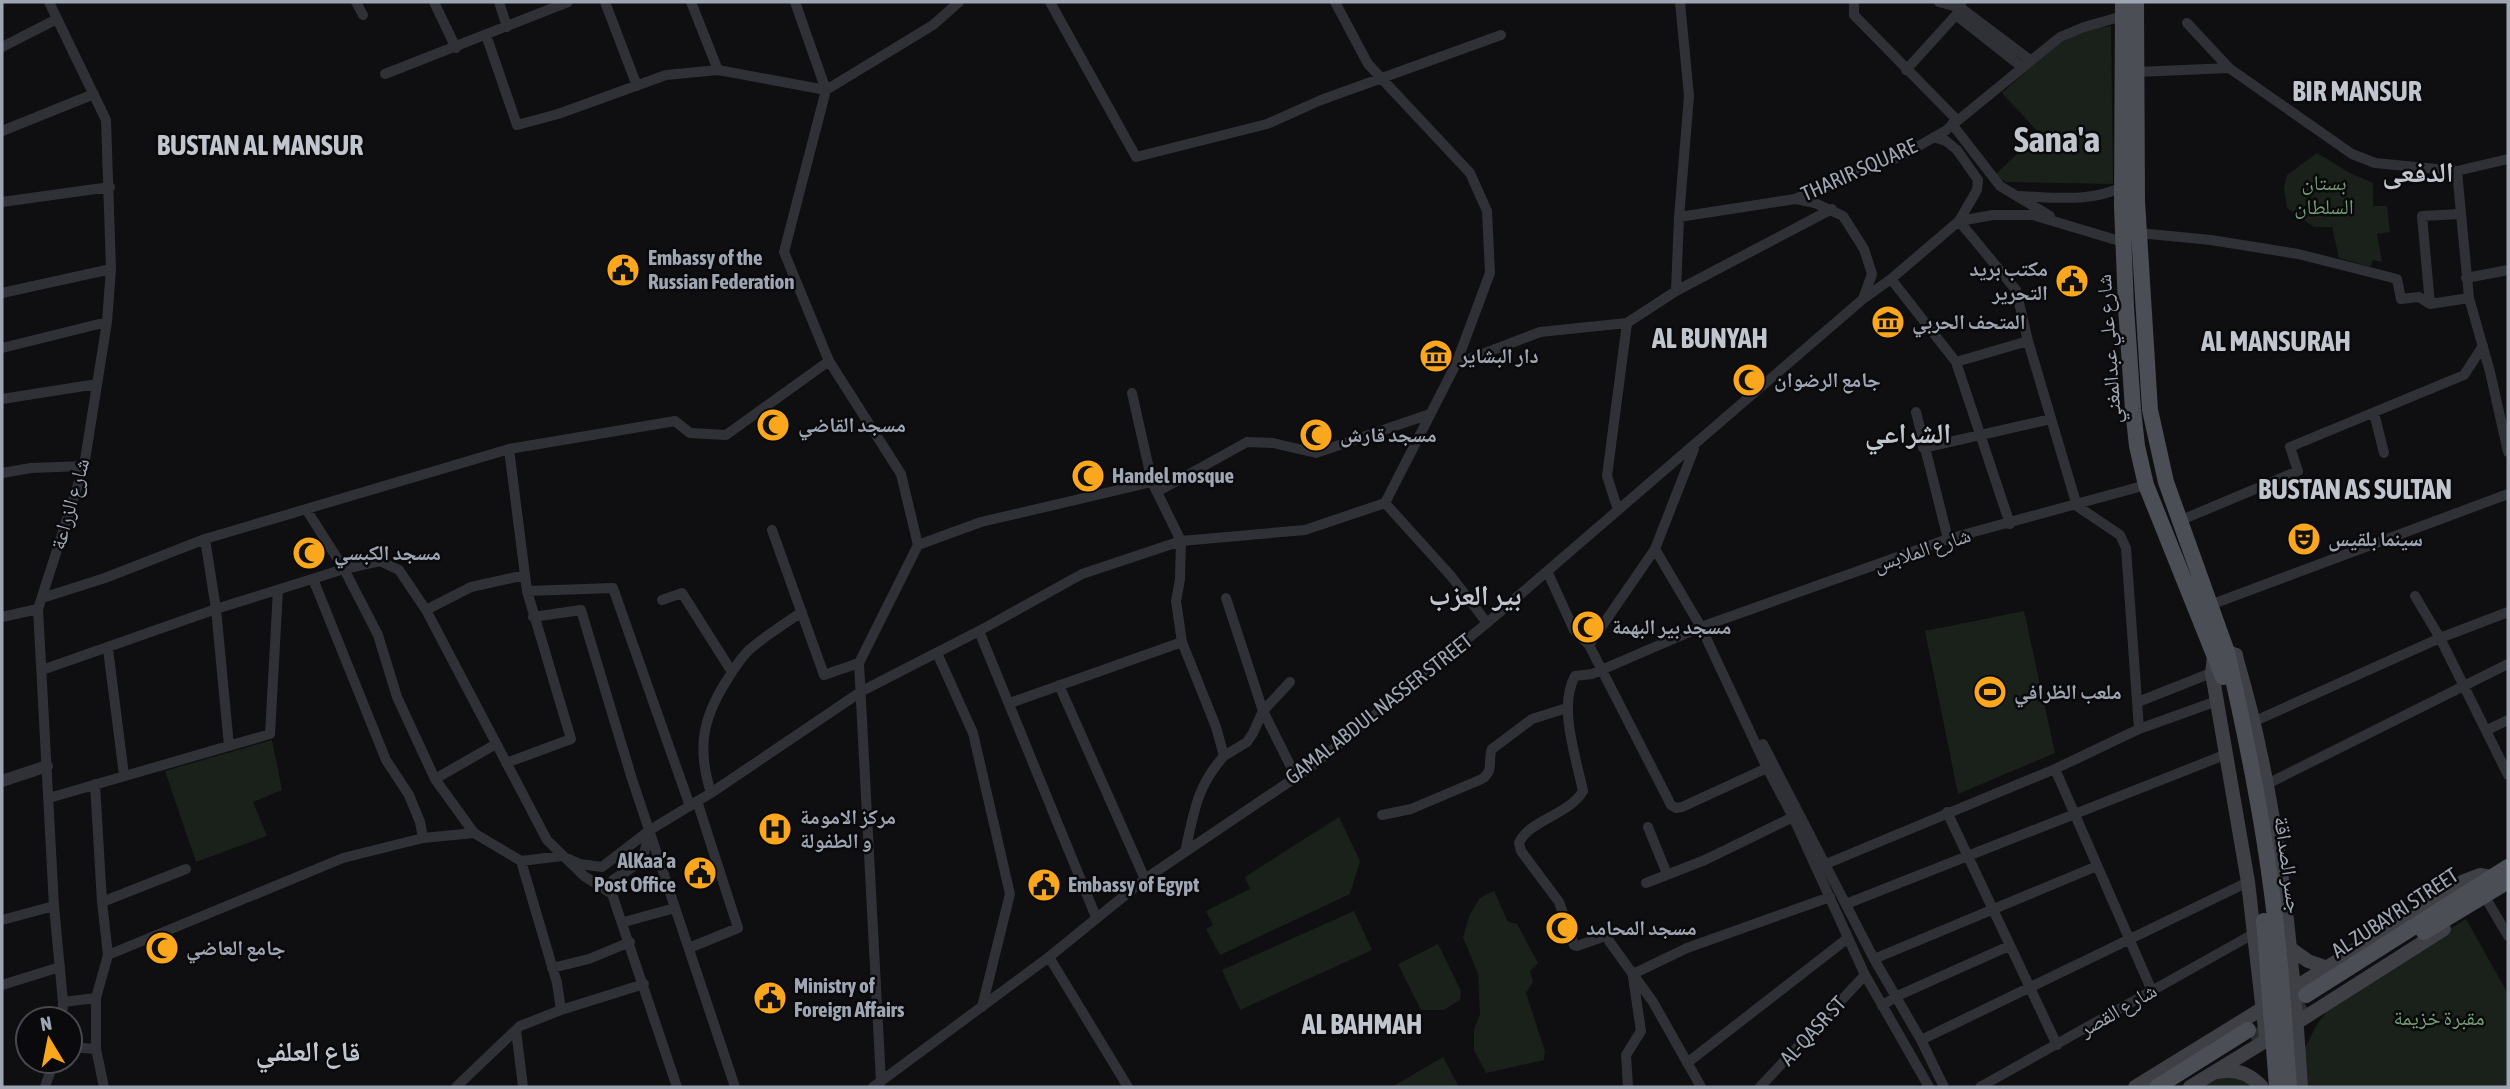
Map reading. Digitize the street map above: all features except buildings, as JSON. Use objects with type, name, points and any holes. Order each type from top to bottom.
[{"type":"main road","name":"شارع علي عبدالمغني","points":[[2136,2],[2137,201],[2150,410],[2165,482],[2210,605],[2219,666]]},
{"type":"main road","name":"شارع علي عبدالمغني","points":[[2123,9],[2123,242],[2133,409],[2146,485],[2219,666]]},
{"type":"main road","points":[[2270,1087],[2256,1037],[2263,1009],[2255,933],[2217,701],[2219,666],[2236,656],[2255,721],[2267,783],[2291,948],[2303,995],[2297,1022],[2301,1087]]},
{"type":"main road","name":"جسر الصداقة","points":[[2219,666],[2234,725],[2260,880],[2277,1087]]},
{"type":"main road","name":"جسر الصداقة","points":[[2219,666],[2242,718],[2270,878],[2289,1087]]},
{"type":"main road","name":"AL ZUBAYRI STREET","points":[[2303,995],[2495,887],[2508,867]]},
{"type":"main road","points":[[2157,1087],[2256,1037],[2297,1022],[2495,887],[2480,874],[2464,881],[2325,967],[2303,995],[2256,1037],[2213,1073],[2190,1087]]},
{"type":"main road","points":[[2291,948],[2308,961],[2325,967]]},
{"type":"main road","points":[[2135,1087],[2263,1009],[2303,995]]},
{"type":"main road","points":[[2263,1009],[2297,1022]]},
{"type":"main road","points":[[2175,1087],[2256,1037]]},
{"type":"main road","points":[[2213,1073],[2236,1071],[2247,1075],[2262,1087]]},
{"type":"street","name":"شارع الزراعة","points":[[49,2],[106,120],[110,187],[111,269],[107,322],[84,466],[38,609],[54,906],[63,1005]]},
{"type":"street","points":[[356,2],[363,15]]},
{"type":"street","points":[[433,2],[456,48]]},
{"type":"street","points":[[499,2],[507,27]]},
{"type":"street","points":[[385,74],[568,2]]},
{"type":"street","points":[[605,2],[636,86]]},
{"type":"street","points":[[691,2],[718,70]]},
{"type":"street","points":[[795,2],[826,90],[784,252],[829,361],[901,474],[918,545],[859,663],[881,1082],[895,1087]]},
{"type":"street","points":[[486,35],[517,125],[558,114],[666,75],[718,70],[826,90],[933,25],[960,2]]},
{"type":"street","points":[[1050,2],[1136,156],[1267,124],[1381,78],[1501,36]]},
{"type":"street","points":[[306,509],[344,569],[377,635],[397,697],[435,779],[474,833],[521,861],[562,856],[580,864],[602,867],[650,830],[862,691],[979,631],[1082,573],[1181,541],[1305,530],[1385,503],[1456,364],[1490,273],[1487,211],[1470,173],[1368,64],[1335,2]]},
{"type":"street","points":[[1675,291],[1678,217],[1689,96],[1680,2]]},
{"type":"street","points":[[1854,2],[1854,15],[1955,122],[1994,180],[2014,196],[2062,224]]},
{"type":"street","points":[[1939,2],[1959,8],[2026,64]]},
{"type":"street","points":[[1906,70],[1959,8]]},
{"type":"street","name":"THARIR SQUARE","points":[[1678,217],[1795,199],[1901,156],[1955,122],[2060,37],[2123,9]]},
{"type":"street","points":[[2,47],[57,19]]},
{"type":"street","points":[[2186,23],[2229,68],[2352,154],[2375,163],[2457,171],[2508,159]]},
{"type":"street","points":[[2137,72],[2229,68]]},
{"type":"street","points":[[2,131],[94,94]]},
{"type":"street","points":[[1934,137],[1946,141],[1957,150],[1978,180],[1977,190],[1959,221]]},
{"type":"street","points":[[2457,171],[2469,298],[2508,452]]},
{"type":"street","points":[[2,202],[110,187]]},
{"type":"street","points":[[2014,196],[2091,197],[2109,194],[2122,187]]},
{"type":"street","points":[[1795,199],[1832,209],[1843,216],[1864,249],[1872,274],[1863,299]]},
{"type":"street","points":[[1456,364],[1540,331],[1628,323],[1675,291],[1832,209]]},
{"type":"street","points":[[1959,221],[2006,214],[2033,215],[2123,242]]},
{"type":"street","points":[[2430,304],[2422,216],[2460,214]]},
{"type":"street","points":[[1959,221],[2016,290],[2028,341],[2077,506],[2120,535],[2126,548],[2139,729]]},
{"type":"street","name":"GAMAL ABDUL NASSER STREET","points":[[881,1082],[1049,957],[1145,879],[1296,777],[1488,623],[1695,447],[1863,299],[1891,279],[1959,221]]},
{"type":"street","points":[[2139,233],[2211,240],[2298,254],[2397,279],[2401,299],[2419,297],[2430,304],[2469,298]]},
{"type":"street","points":[[2,293],[111,269]]},
{"type":"street","points":[[2466,278],[2508,270]]},
{"type":"street","points":[[1891,279],[1956,362],[2010,523]]},
{"type":"street","points":[[2,348],[107,322]]},
{"type":"street","points":[[1618,510],[1607,475],[1628,323]]},
{"type":"street","points":[[1956,362],[2028,341]]},
{"type":"street","points":[[2179,521],[2298,471],[2290,447],[2464,375],[2483,346]]},
{"type":"street","points":[[42,598],[105,578],[205,539],[509,449],[675,421],[690,433],[726,435],[829,361]]},
{"type":"street","points":[[2,399],[97,384]]},
{"type":"street","points":[[1132,393],[1155,487],[1181,541],[1180,579],[1176,601],[1182,642],[1216,727],[1224,756]]},
{"type":"street","points":[[1916,412],[1948,539]]},
{"type":"street","points":[[2374,413],[2384,453]]},
{"type":"street","points":[[918,545],[981,522],[1155,487],[1247,442],[1273,443],[1316,453],[1430,414]]},
{"type":"street","points":[[1923,448],[2051,419]]},
{"type":"street","points":[[1589,645],[1655,549],[1695,447]]},
{"type":"street","points":[[506,763],[571,738],[527,591],[509,449]]},
{"type":"street","points":[[2,473],[31,468],[84,466]]},
{"type":"street","name":"شارع الملابس","points":[[1567,708],[1571,683],[1575,676],[1602,670],[1701,627],[1948,539],[2077,506],[2146,485]]},
{"type":"street","points":[[2210,605],[2508,494]]},
{"type":"street","points":[[1385,503],[1451,576],[1488,623]]},
{"type":"street","points":[[772,530],[824,675],[859,663]]},
{"type":"street","points":[[205,539],[216,610],[229,746]]},
{"type":"street","points":[[1655,549],[1701,627],[1793,817],[1865,975],[1929,1087]]},
{"type":"street","points":[[42,670],[278,590],[344,569],[380,561],[399,570],[426,610],[547,840],[584,876],[612,894]]},
{"type":"street","points":[[1547,571],[1574,630],[1589,645],[1671,805],[1682,807],[1767,768]]},
{"type":"street","points":[[426,610],[471,587],[525,575]]},
{"type":"street","points":[[313,579],[386,760],[409,795],[423,838]]},
{"type":"street","points":[[527,591],[613,588],[738,928],[689,948]]},
{"type":"street","points":[[49,798],[270,734],[278,590]]},
{"type":"street","points":[[662,600],[682,593],[732,672]]},
{"type":"street","points":[[2414,596],[2440,638],[2508,775]]},
{"type":"street","points":[[1226,598],[1263,711],[1296,777]]},
{"type":"street","points":[[2,617],[38,609]]},
{"type":"street","points":[[533,617],[581,610],[632,779],[735,1087]]},
{"type":"street","points":[[710,793],[703,769],[707,716],[732,672],[748,651],[802,612]]},
{"type":"street","points":[[2255,721],[2440,638],[2508,612]]},
{"type":"street","points":[[979,631],[1096,917]]},
{"type":"street","points":[[1010,703],[1182,642]]},
{"type":"street","points":[[108,649],[124,775]]},
{"type":"street","points":[[937,653],[973,733],[1010,894],[982,1007]]},
{"type":"street","points":[[2267,783],[2508,664]]},
{"type":"street","points":[[2138,702],[2219,666]]},
{"type":"street","points":[[1723,672],[1944,1087]]},
{"type":"street","points":[[1185,852],[1197,801],[1207,774],[1224,756],[1247,742],[1263,711],[1290,682]]},
{"type":"street","points":[[1059,685],[1145,879]]},
{"type":"street","points":[[1826,864],[1947,811],[2055,769],[2139,729],[2217,701]]},
{"type":"street","points":[[1382,815],[1411,809],[1482,779],[1488,775],[1492,766],[1492,749],[1532,719],[1567,708],[1583,790],[1577,801],[1526,833],[1519,843],[1521,851],[1559,902],[1574,945],[1608,934],[1609,941],[1653,1002],[1701,1087]]},
{"type":"street","points":[[2487,730],[2508,720]]},
{"type":"street","points":[[435,779],[496,744]]},
{"type":"street","points":[[1846,904],[2227,754]]},
{"type":"street","points":[[2,781],[47,766]]},
{"type":"street","points":[[2055,769],[2152,991]]},
{"type":"street","points":[[95,784],[108,955],[96,998],[96,1049],[104,1087]]},
{"type":"street","points":[[1947,811],[2057,1045]]},
{"type":"street","points":[[1646,883],[1705,860],[1793,817]]},
{"type":"street","points":[[1648,827],[1667,874]]},
{"type":"street","points":[[650,830],[642,861],[613,880],[612,894],[624,922],[677,1087]]},
{"type":"street","points":[[108,955],[343,858],[423,838],[474,833]]},
{"type":"street","points":[[521,861],[552,968],[561,1010]]},
{"type":"street","points":[[1874,959],[2097,866]]},
{"type":"street","points":[[102,902],[186,869]]},
{"type":"street","points":[[1921,1040],[2248,882]]},
{"type":"street","points":[[2495,887],[2508,936]]},
{"type":"street","points":[[1633,974],[1687,948],[1830,897]]},
{"type":"street","points":[[2,920],[54,906]]},
{"type":"street","points":[[624,922],[675,908]]},
{"type":"street","name":"شارع القصر","points":[[1980,1087],[2255,933]]},
{"type":"street","points":[[1688,1063],[1849,938]]},
{"type":"street","points":[[552,968],[589,959],[630,942]]},
{"type":"street","points":[[1882,1006],[1895,997],[2009,946]]},
{"type":"street","points":[[1049,957],[1128,1087]]},
{"type":"street","points":[[2,985],[60,967]]},
{"type":"street","points":[[1628,1087],[1626,1055],[1641,1031],[1633,974]]},
{"type":"street","name":"AL-QASR ST","points":[[1760,1087],[1865,975]]},
{"type":"street","points":[[456,1087],[520,1026],[643,984]]},
{"type":"street","points":[[63,1002],[96,998]]},
{"type":"street","points":[[516,1030],[523,1087]]},
{"type":"street","points":[[84,1048],[96,1049]]},
{"type":"green space","points":[[2111,26],[2113,184],[2006,182],[1995,175],[2039,133],[2002,93],[2059,42],[2085,29]]},
{"type":"green space","name":"بستان السلطان","points":[[2317,153],[2348,172],[2373,183],[2373,206],[2387,206],[2390,232],[2377,234],[2382,262],[2373,260],[2370,267],[2339,258],[2332,227],[2314,227],[2287,208],[2284,188],[2287,175]]},
{"type":"green space","name":"ملعب الظرافي","points":[[2024,611],[2055,753],[1958,794],[1925,631]]},
{"type":"green space","points":[[272,740],[282,790],[253,802],[267,836],[196,862],[165,771]]},
{"type":"green space","points":[[1339,817],[1360,861],[1350,894],[1220,955],[1206,929],[1213,925],[1206,911],[1250,889],[1245,877]]},
{"type":"green space","points":[[1494,891],[1508,922],[1517,924],[1538,963],[1530,971],[1533,982],[1526,993],[1545,1051],[1544,1060],[1486,1073],[1474,1050],[1474,1030],[1480,1014],[1478,974],[1463,937],[1470,914],[1480,898]]},
{"type":"green space","points":[[1354,911],[1372,950],[1240,1010],[1222,970]]},
{"type":"green space","name":"مقبرة خزيمة","points":[[2466,919],[2508,994],[2508,1087],[2305,1087],[2304,1050],[2317,1024],[2336,1000]]},
{"type":"green space","points":[[1438,944],[1461,991],[1460,1000],[1444,1010],[1421,1010],[1398,964]]},
{"type":"green space","points":[[1443,1057],[1459,1087],[1392,1087]]},
{"type":"green space","points":[[2225,1074],[2239,1074],[2257,1087],[2200,1087]]},
{"type":"tunnel","points":[[2252,1040],[2310,1004]]},
{"type":"place","name":"Embassy of the Russian Federation","points":[[623,270]]},
{"type":"place","name":"مكتب بريد التحرير","points":[[2072,281]]},
{"type":"place","name":"المتحف الحربي","points":[[1888,322]]},
{"type":"place","name":"دار البشاير","points":[[1436,356]]},
{"type":"place","name":"جامع الرضوان","points":[[1749,380]]},
{"type":"place","name":"مسجد القاضي","points":[[773,425]]},
{"type":"place","name":"مسجد قارش","points":[[1316,435]]},
{"type":"place","name":"Handel mosque","points":[[1088,476]]},
{"type":"place","name":"سينما بلقيس","points":[[2304,539]]},
{"type":"place","name":"مسجد الكبسي","points":[[309,553]]},
{"type":"place","name":"مسجد بير البهمة","points":[[1588,627]]},
{"type":"place","name":"ملعب الظرافي","points":[[1990,692]]},
{"type":"place","name":"مركز الامومة و الطفولة","points":[[775,829]]},
{"type":"place","name":"AlKaa’a Post Office","points":[[700,873]]},
{"type":"place","name":"Embassy of Egypt","points":[[1044,885]]},
{"type":"place","name":"مسجد المحامد","points":[[1562,928]]},
{"type":"place","name":"جامع العاضي","points":[[162,948]]},
{"type":"place","name":"Ministry of Foreign Affairs","points":[[770,998]]},
{"type":"district","name":"BIR MANSUR","points":[[2357,91]]},
{"type":"district","name":"Sana'a","points":[[2057,140]]},
{"type":"district","name":"BUSTAN AL MANSUR","points":[[260,145]]},
{"type":"district","name":"الدفعى","points":[[2418,172]]},
{"type":"district","name":"AL BUNYAH","points":[[1710,338]]},
{"type":"district","name":"AL MANSURAH","points":[[2276,341]]},
{"type":"district","name":"الشراعي","points":[[1908,433]]},
{"type":"district","name":"BUSTAN AS SULTAN","points":[[2355,489]]},
{"type":"district","name":"بير العزب","points":[[1475,595]]},
{"type":"district","name":"AL BAHMAH","points":[[1362,1024]]},
{"type":"district","name":"قاع العلفي","points":[[308,1051]]}]
